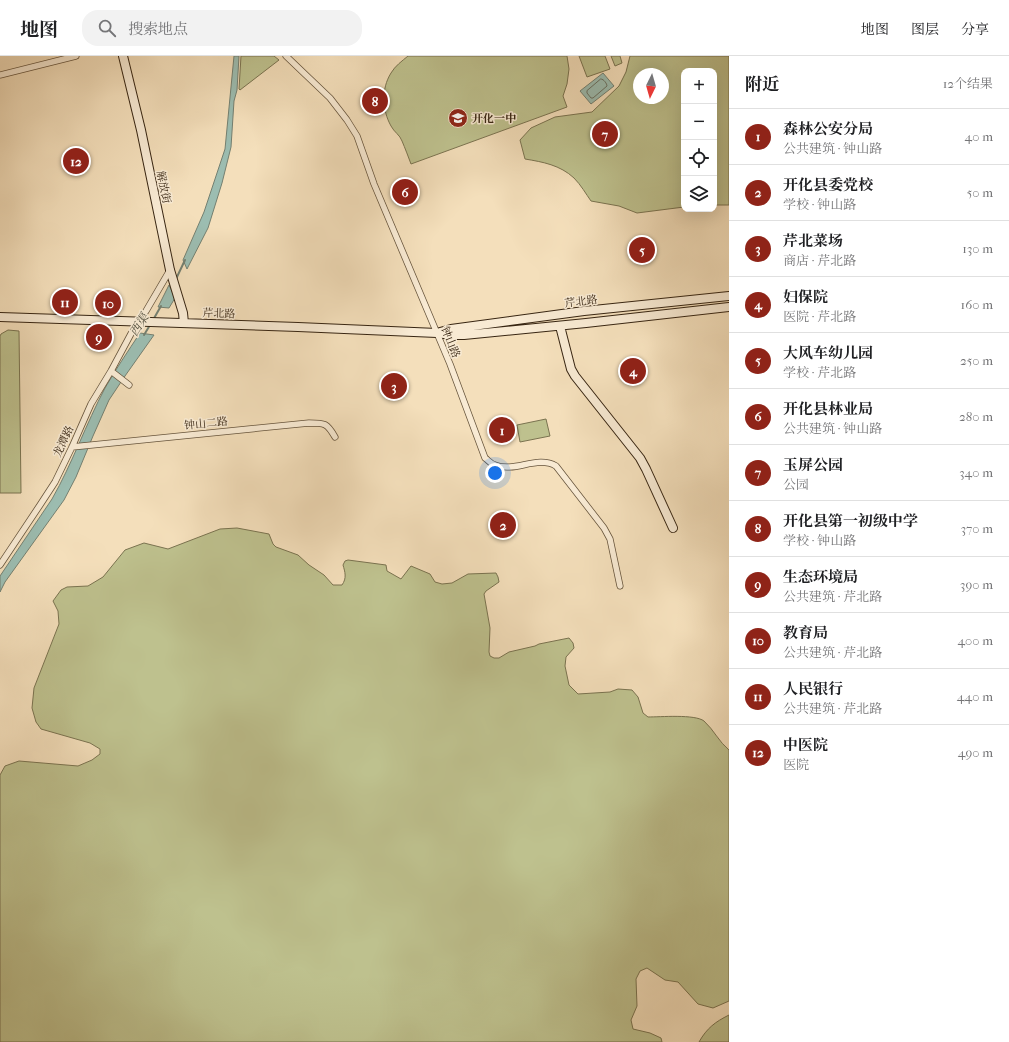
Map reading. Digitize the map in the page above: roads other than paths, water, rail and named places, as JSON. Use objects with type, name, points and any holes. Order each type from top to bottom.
[{"type":"main road","name":"解放街","points":[[123,56],[141,130],[170,270],[183,313],[184,323]]},
{"type":"main road","name":"芹北路","points":[[437,333],[451,329],[584,311],[729,296]]},
{"type":"main road","name":"芹北路","points":[[0,317],[464,335],[729,307]]},
{"type":"main road","points":[[584,311],[586,323]]},
{"type":"main road","points":[[560,326],[571,369],[640,458],[673,528]]},
{"type":"street","points":[[0,75],[76,56]]},
{"type":"street","name":"钟山路","points":[[286,56],[330,98],[357,136],[374,184],[450,364],[485,458],[494,465],[509,468],[539,462],[546,462],[556,466],[604,528],[610,539],[620,586]]},
{"type":"street","name":"龙潭路","points":[[0,565],[55,482],[91,404],[170,270]]},
{"type":"street","points":[[111,371],[129,385]]},
{"type":"street","name":"钟山二路","points":[[72,447],[309,422],[320,423],[328,426],[335,437]]},
{"type":"water","points":[[234,56],[239,56],[231,147],[208,228],[187,269],[183,260],[204,212],[225,149]]},
{"type":"water","points":[[603,73],[614,86],[591,104],[580,91]]},
{"type":"water","points":[[169,285],[175,298],[169,308],[158,307]]},
{"type":"water","points":[[140,333],[154,335],[109,400],[76,477],[64,500],[5,582],[0,592],[0,576],[52,499],[105,388]]},
{"type":"waterway","name":"西渠","points":[[176,279],[185,260]]},
{"type":"waterway","name":"西渠","points":[[153,320],[161,306]]},
{"type":"waterway","name":"西渠","points":[[144,335],[150,325]]},
{"type":"place","name":"开化县第一初级中学","points":[[375,101]]},
{"type":"place","name":"开化一中","points":[[458,118]]},
{"type":"place","name":"玉屏公园","points":[[605,134]]},
{"type":"place","name":"中医院","points":[[76,161]]},
{"type":"place","name":"开化县林业局","points":[[405,192]]},
{"type":"place","name":"大风车幼儿园","points":[[642,250]]},
{"type":"place","name":"人民银行","points":[[65,302]]},
{"type":"place","name":"教育局","points":[[108,303]]},
{"type":"place","name":"生态环境局","points":[[99,337]]},
{"type":"place","name":"妇保院","points":[[633,371]]},
{"type":"place","name":"芹北菜场","points":[[394,386]]},
{"type":"place","name":"森林公安分局","points":[[502,430]]},
{"type":"place","name":"开化县委党校","points":[[503,525]]}]
